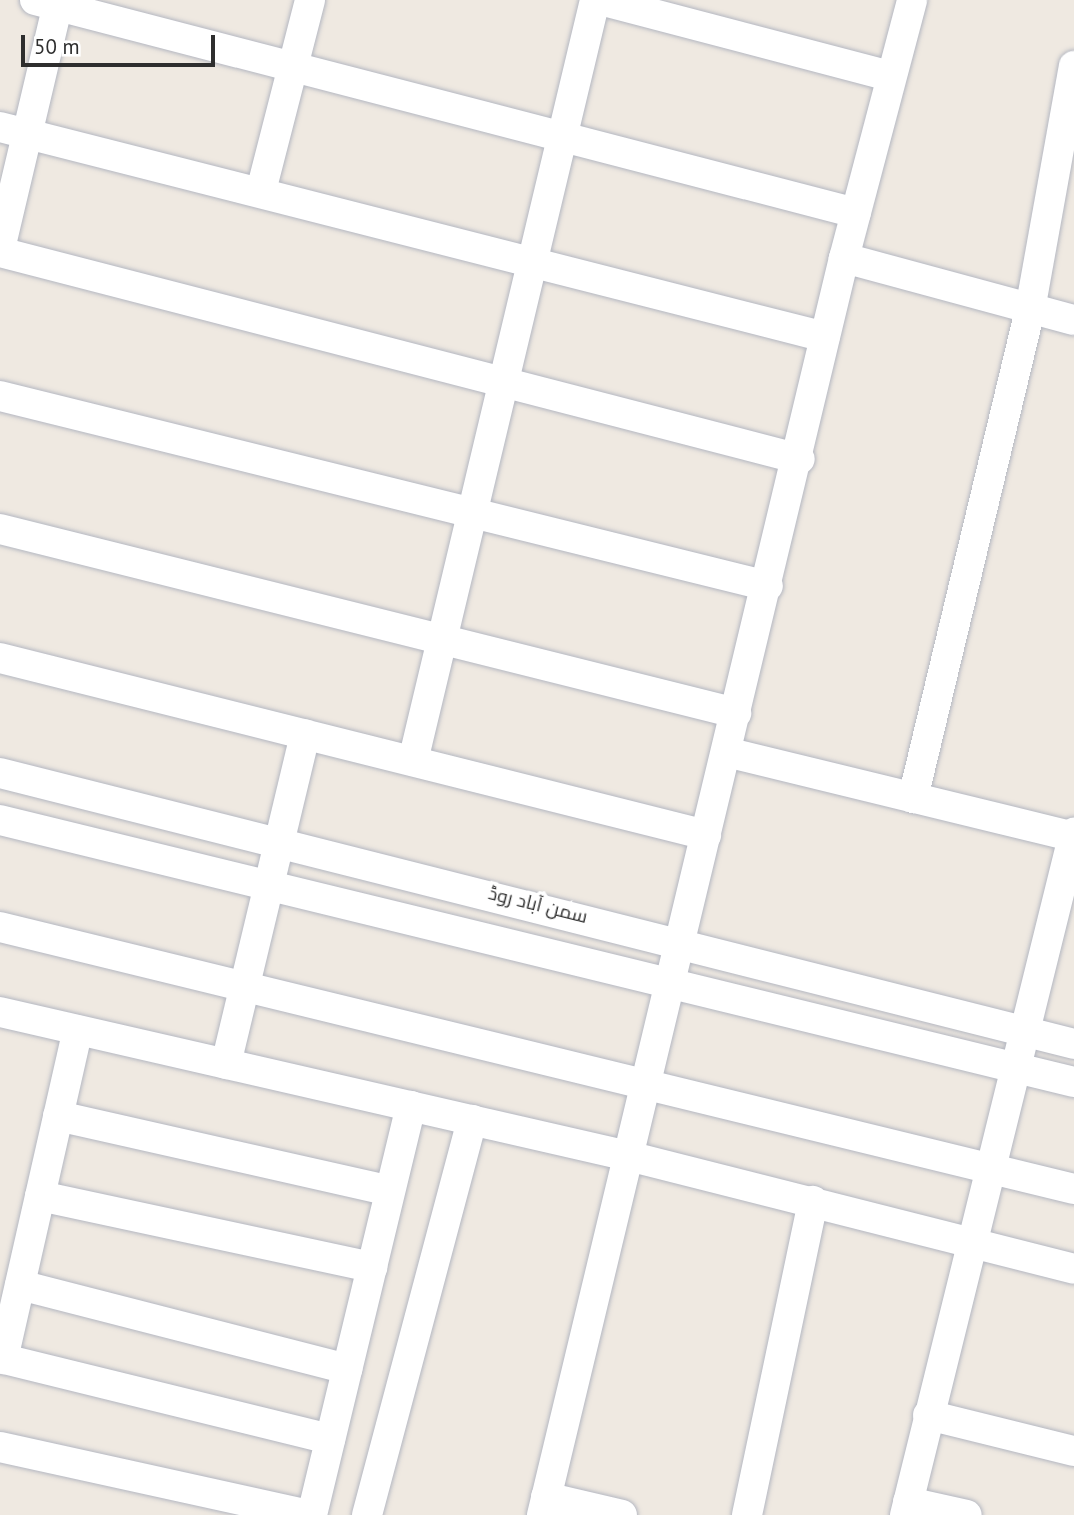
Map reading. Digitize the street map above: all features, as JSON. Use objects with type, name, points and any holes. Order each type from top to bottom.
[{"type":"street","points":[[261,191],[310,0]]},
{"type":"street","points":[[413,761],[561,138],[597,0],[890,76]]},
{"type":"street","points":[[622,1515],[544,1506],[726,752],[800,459],[844,258],[912,0]]},
{"type":"street","points":[[800,459],[0,251],[14,130],[51,2],[294,64],[561,138],[856,213]]},
{"type":"street","points":[[913,798],[1030,310],[1074,66]]},
{"type":"street","points":[[14,130],[825,337]]},
{"type":"street","points":[[844,258],[1074,320]]},
{"type":"street","points":[[0,396],[768,586]]},
{"type":"street","points":[[0,529],[736,713]]},
{"type":"street","points":[[0,658],[706,835]]},
{"type":"street","points":[[226,1064],[305,734]]},
{"type":"street","points":[[726,752],[1074,835],[906,1508],[967,1515]]},
{"type":"street","name":"سمن آباد روڈ","points":[[0,773],[280,839],[1074,1044]]},
{"type":"street","points":[[0,820],[1074,1082]]},
{"type":"street","points":[[0,927],[646,1082],[1074,1189]]},
{"type":"street","points":[[0,1012],[628,1156],[813,1201],[970,1245],[1074,1269]]},
{"type":"street","points":[[78,1030],[1,1359],[330,1439]]},
{"type":"street","points":[[0,1447],[311,1515],[411,1106]]},
{"type":"street","points":[[58,1116],[390,1191]]},
{"type":"street","points":[[367,1515],[472,1120]]},
{"type":"street","points":[[40,1196],[372,1267]]},
{"type":"street","points":[[747,1515],[813,1201]]},
{"type":"street","points":[[20,1285],[347,1369]]},
{"type":"street","points":[[928,1415],[1074,1451]]}]
